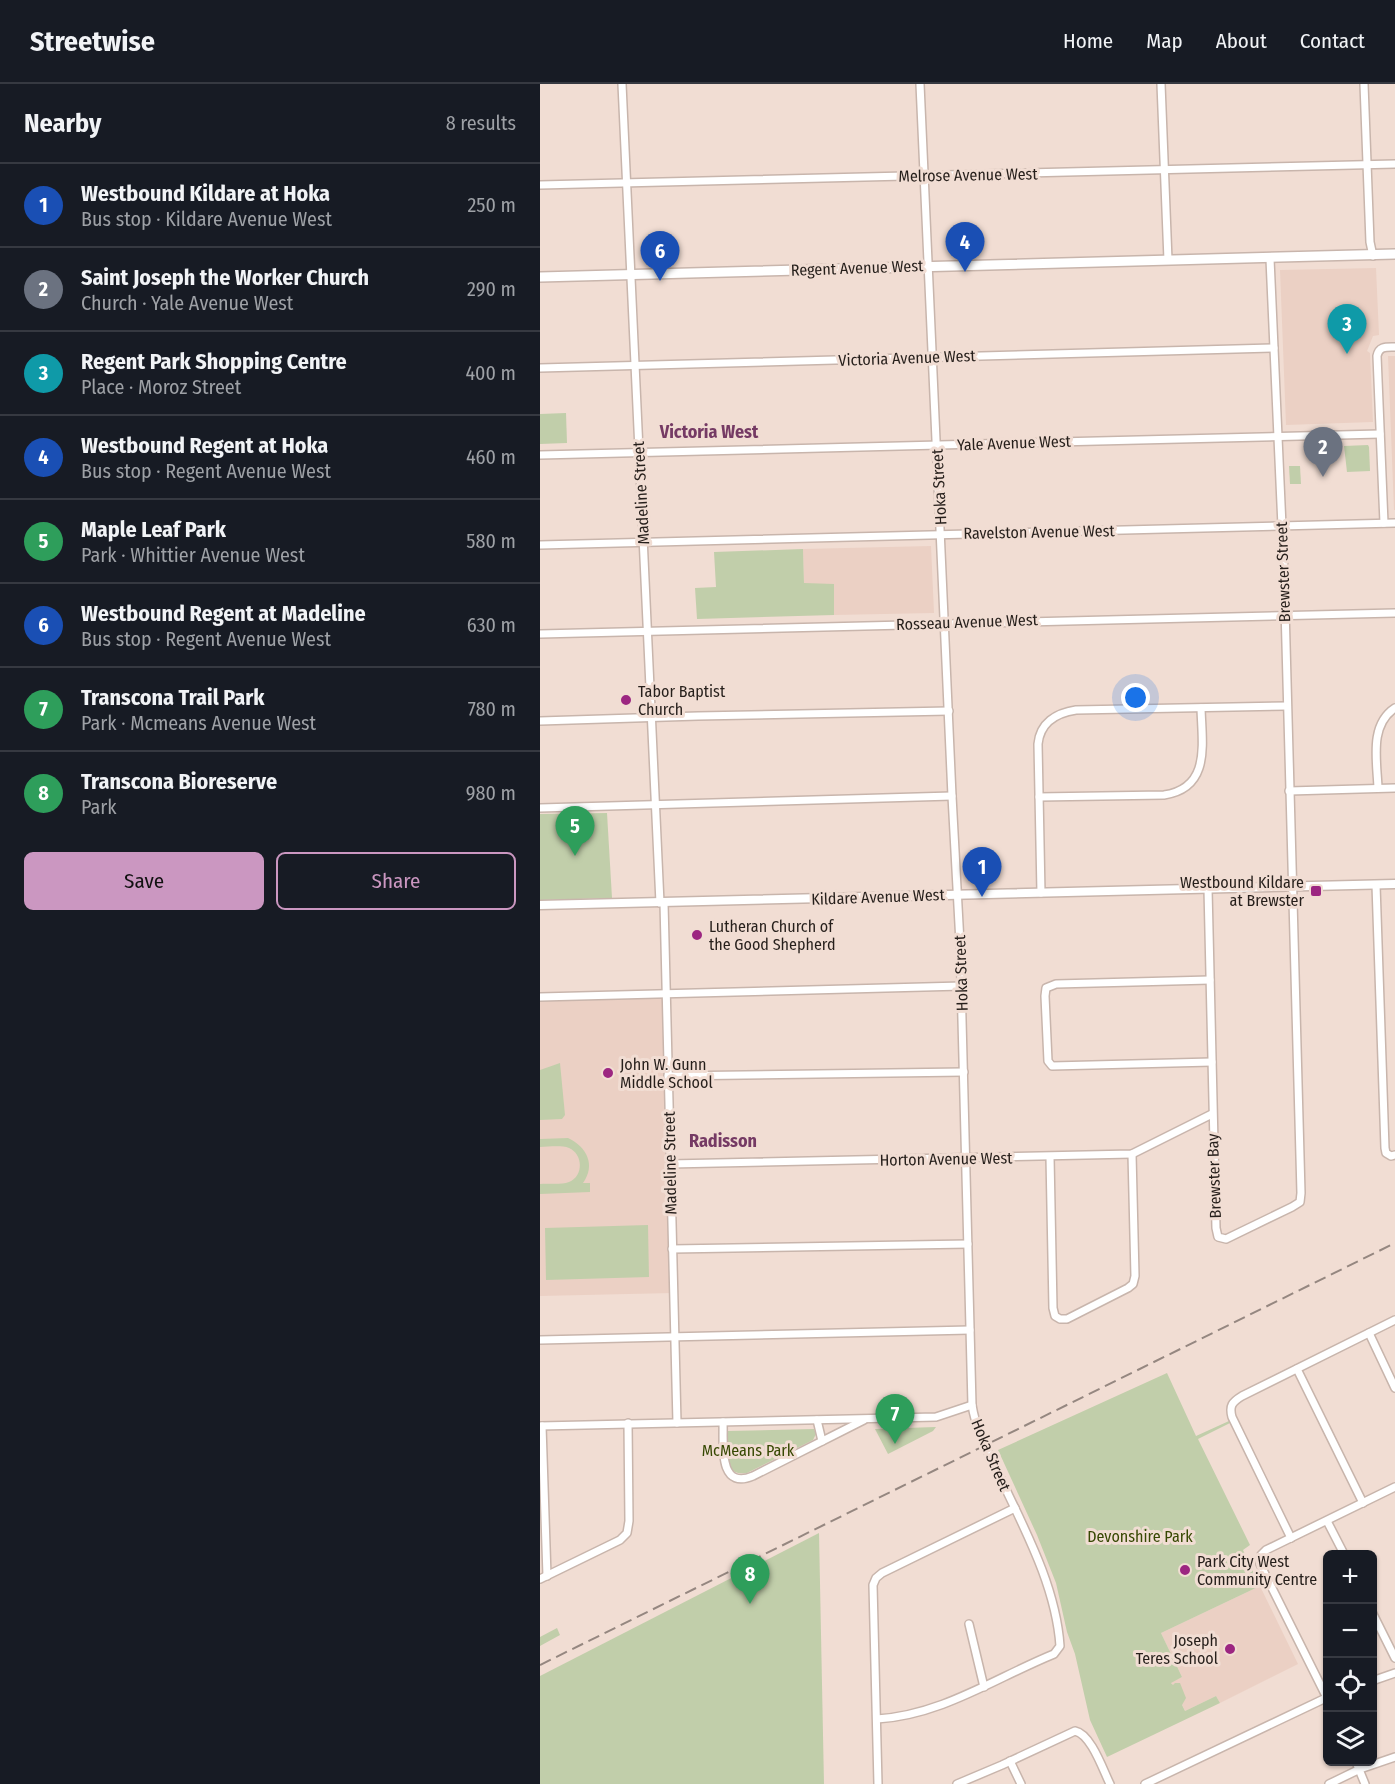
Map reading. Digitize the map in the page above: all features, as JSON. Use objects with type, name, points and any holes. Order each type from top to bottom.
[{"type":"main road","name":"Regent Avenue West","points":[[540,277],[1393,255]]},
{"type":"street","name":"Madeline Street","points":[[622,84],[666,993],[677,1423]]},
{"type":"street","name":"Hoka Street","points":[[877,1719],[927,1710],[984,1687],[1054,1654],[1060,1646],[1046,1584],[1015,1509],[976,1425],[972,1405],[962,986],[920,84]]},
{"type":"street","points":[[1161,84],[1168,260]]},
{"type":"street","points":[[1364,84],[1370,242],[1373,256]]},
{"type":"street","name":"Melrose Avenue West","points":[[540,185],[1395,164]]},
{"type":"street","name":"Brewster Street","points":[[1270,259],[1282,526],[1292,886]]},
{"type":"street","points":[[1384,523],[1377,356],[1378,351],[1383,347],[1395,347]]},
{"type":"street","name":"Victoria Avenue West","points":[[540,368],[1274,348]]},
{"type":"street","name":"Yale Avenue West","points":[[540,455],[1380,434]]},
{"type":"street","name":"Ravelston Avenue West","points":[[540,545],[1395,523]]},
{"type":"street","name":"Rosseau Avenue West","points":[[540,634],[1395,613]]},
{"type":"street","points":[[1041,893],[1039,735],[1052,718],[1060,713],[1076,710],[1287,706]]},
{"type":"street","points":[[1039,797],[1164,795],[1187,788],[1195,778],[1201,763],[1201,708]]},
{"type":"street","points":[[1378,788],[1376,739],[1378,727],[1387,713],[1395,708]]},
{"type":"street","points":[[540,721],[949,711]]},
{"type":"street","points":[[1289,791],[1395,788]]},
{"type":"street","points":[[540,808],[952,796]]},
{"type":"street","name":"Kildare Avenue West","points":[[540,906],[1395,884]]},
{"type":"street","points":[[1376,885],[1385,1148],[1386,1153],[1391,1156],[1395,1155]]},
{"type":"street","name":"Brewster Bay","points":[[1208,889],[1216,1228],[1218,1237],[1226,1239],[1300,1202],[1292,886]]},
{"type":"street","points":[[1210,980],[1056,984],[1046,988],[1046,996],[1048,1061],[1052,1066],[1212,1062]]},
{"type":"street","points":[[540,997],[962,986]]},
{"type":"street","points":[[668,1076],[964,1072]]},
{"type":"street","name":"Horton Avenue West","points":[[670,1164],[1132,1154],[1212,1114]]},
{"type":"street","points":[[1050,1157],[1053,1308],[1055,1316],[1067,1319],[1133,1284],[1132,1154]]},
{"type":"street","points":[[672,1249],[968,1244]]},
{"type":"street","points":[[1291,1538],[1232,1418],[1230,1408],[1232,1403],[1395,1320]]},
{"type":"street","points":[[540,1340],[970,1330]]},
{"type":"street","points":[[1369,1333],[1395,1388]]},
{"type":"street","points":[[1298,1369],[1363,1503]]},
{"type":"street","points":[[628,1423],[629,1521],[627,1533],[620,1540],[543,1577],[541,1426],[628,1423],[936,1417],[972,1405]]},
{"type":"street","points":[[723,1422],[725,1467],[730,1474],[739,1479],[753,1476],[866,1419]]},
{"type":"street","points":[[818,1420],[822,1441]]},
{"type":"street","points":[[1323,1690],[1260,1564],[1261,1555],[1266,1550],[1395,1487]]},
{"type":"street","points":[[878,1784],[873,1586],[876,1578],[882,1573],[1015,1509]]},
{"type":"street","points":[[1328,1521],[1342,1550]]},
{"type":"street","points":[[1377,1622],[1395,1658]]},
{"type":"street","points":[[969,1624],[984,1687]]},
{"type":"street","points":[[1377,1679],[1395,1673]]},
{"type":"street","points":[[1145,1784],[1323,1700]]},
{"type":"street","points":[[957,1784],[1075,1731],[1081,1732],[1088,1739],[1110,1784]]},
{"type":"street","points":[[1329,1784],[1360,1769],[1395,1757]]},
{"type":"street","points":[[1010,1761],[1021,1784]]},
{"type":"street","points":[[1358,1766],[1365,1784]]},
{"type":"shaded area","points":[[1376,268],[1379,335],[1373,336],[1367,351],[1370,353],[1373,422],[1286,425],[1280,270]]},
{"type":"shaded area","points":[[1388,356],[1395,356],[1395,510],[1394,510]]},
{"type":"shaded area","points":[[931,546],[934,613],[834,615],[834,584],[804,584],[803,549]]},
{"type":"shaded area","points":[[666,993],[673,1293],[540,1296],[540,997]]},
{"type":"shaded area","name":"Joseph Teres School","points":[[1260,1586],[1298,1664],[1220,1703],[1216,1696],[1185,1711],[1171,1682],[1182,1677],[1161,1633]]},
{"type":"green space","points":[[566,413],[567,443],[540,444],[540,414]]},
{"type":"green space","points":[[1368,445],[1370,471],[1347,472],[1344,446]]},
{"type":"green space","points":[[1289,466],[1300,466],[1301,484],[1290,484]]},
{"type":"green space","points":[[803,549],[804,583],[834,584],[834,615],[697,619],[695,588],[716,587],[714,552]]},
{"type":"green space","points":[[607,813],[612,898],[540,900],[540,814]]},
{"type":"green space","points":[[560,1063],[565,1115],[562,1119],[540,1120],[540,1070]]},
{"type":"green space","points":[[568,1138],[580,1146],[588,1157],[589,1170],[583,1183],[590,1183],[590,1192],[540,1194],[540,1184],[569,1182],[577,1175],[580,1165],[574,1151],[562,1147],[540,1147],[540,1139]]},
{"type":"green space","points":[[648,1225],[649,1277],[546,1280],[545,1228]]},
{"type":"green space","name":"Devonshire Park","points":[[1167,1373],[1196,1436],[1229,1421],[1230,1423],[1198,1439],[1250,1545],[1243,1550],[1260,1586],[1161,1633],[1182,1677],[1171,1683],[1173,1685],[1180,1683],[1186,1698],[1182,1705],[1185,1711],[1216,1696],[1220,1703],[1107,1757],[1090,1720],[1056,1583],[998,1450]]},
{"type":"green space","points":[[936,1427],[933,1431],[888,1454],[875,1429]]},
{"type":"green space","name":"McMeans Park","points":[[814,1429],[816,1434],[813,1440],[747,1473],[736,1472],[729,1465],[727,1431]]},
{"type":"green space","points":[[819,1533],[824,1784],[540,1784],[540,1676]]},
{"type":"green space","points":[[557,1628],[560,1635],[540,1646],[540,1637]]},
{"type":"railway","points":[[540,1665],[1395,1243]]},
{"type":"place","name":"Westbound Regent at Hoka","points":[[965,272]]},
{"type":"place","name":"Westbound Regent at Madeline","points":[[660,281]]},
{"type":"place","name":"Regent Park Shopping Centre","points":[[1347,354]]},
{"type":"place","name":"Saint Joseph the Worker Church","points":[[1323,477]]},
{"type":"place","name":"Tabor Baptist Church","points":[[626,700]]},
{"type":"place","name":"Maple Leaf Park","points":[[575,856]]},
{"type":"place","name":"Westbound Kildare at Brewster","points":[[1316,891]]},
{"type":"place","name":"Westbound Kildare at Hoka","points":[[982,897]]},
{"type":"place","name":"Lutheran Church of the Good Shepherd","points":[[697,935]]},
{"type":"place","name":"John W. Gunn Middle School","points":[[608,1073]]},
{"type":"place","name":"Transcona Trail Park","points":[[895,1444]]},
{"type":"place","name":"Park City West Community Centre","points":[[1185,1570]]},
{"type":"place","name":"Transcona Bioreserve","points":[[750,1604]]},
{"type":"place","name":"Joseph Teres School","points":[[1230,1649]]},
{"type":"district","name":"Victoria West","points":[[709,432]]},
{"type":"district","name":"Radisson","points":[[723,1141]]}]
